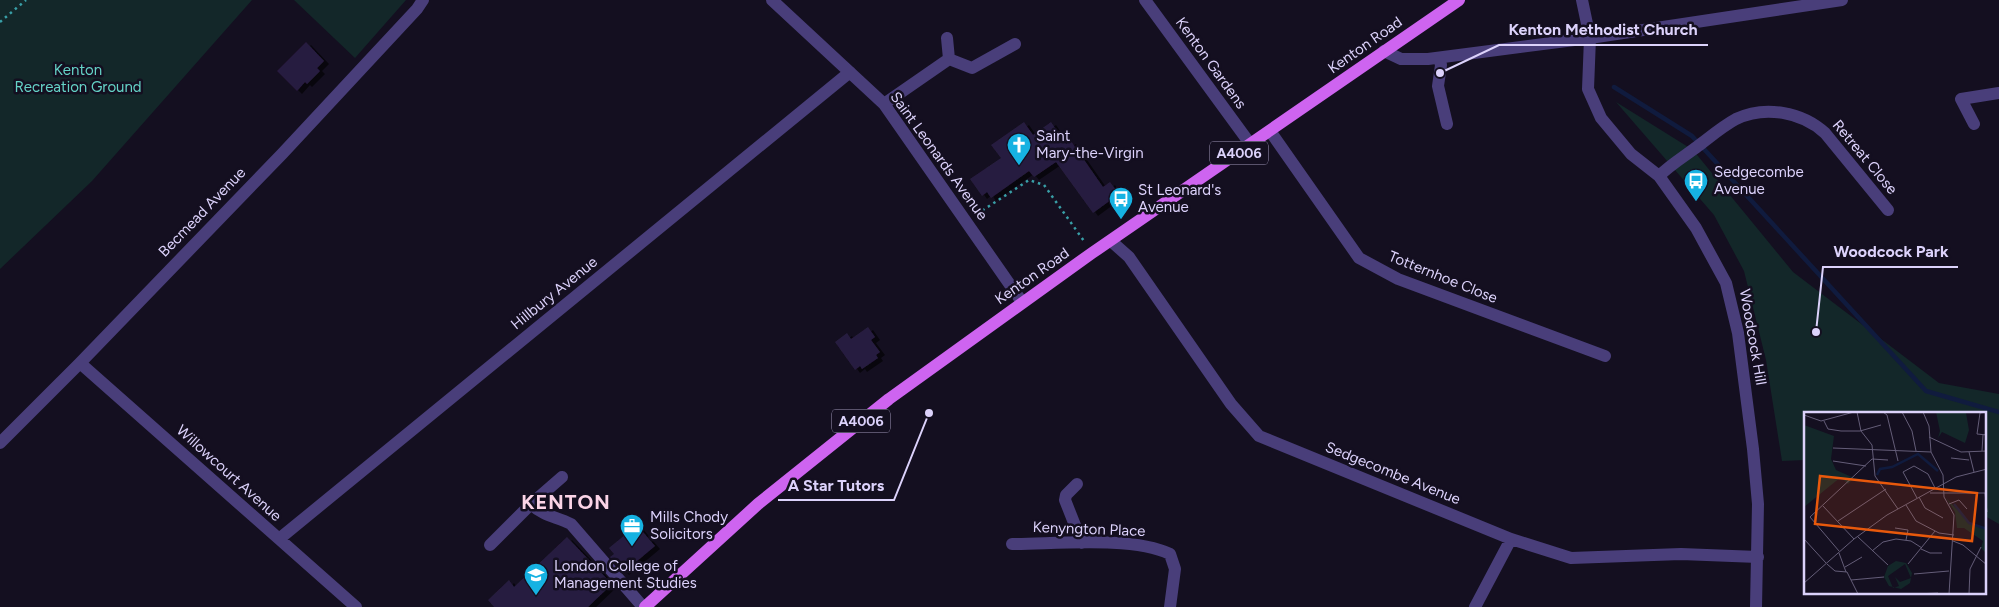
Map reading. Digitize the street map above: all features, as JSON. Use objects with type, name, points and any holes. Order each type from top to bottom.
[{"type":"main road","name":"Kenton Road","points":[[644,607],[758,504],[888,400],[1092,253],[1460,0]]},
{"type":"street","name":"Becmead Avenue","points":[[0,443],[282,154],[417,9],[423,0]]},
{"type":"street","name":"Saint Leonards Avenue","points":[[772,0],[884,104],[1022,302]]},
{"type":"street","name":"Kenton Gardens","points":[[1145,0],[1251,145]]},
{"type":"street","name":"Woodcock Hill","points":[[1582,0],[1590,38],[1588,89],[1601,118],[1632,154],[1659,176],[1696,228],[1726,282],[1731,301],[1750,414],[1758,504],[1756,607]]},
{"type":"street","points":[[1384,51],[1401,59],[1439,58],[1590,38],[1842,0]]},
{"type":"street","points":[[947,38],[949,59]]},
{"type":"street","points":[[949,59],[972,68],[1015,44]]},
{"type":"street","points":[[1439,58],[1441,65],[1438,86],[1447,124]]},
{"type":"street","points":[[884,104],[949,59]]},
{"type":"street","name":"Hillbury Avenue","points":[[279,539],[850,72]]},
{"type":"street","points":[[1974,124],[1961,99],[1999,93]]},
{"type":"street","name":"Retreat Close","points":[[1659,176],[1671,164],[1734,120],[1750,114],[1776,112],[1800,117],[1815,124],[1825,133],[1888,210]]},
{"type":"street","name":"Totternhoe Close","points":[[1270,131],[1359,258],[1398,279],[1604,356]]},
{"type":"street","name":"Sedgecombe Avenue","points":[[1110,241],[1130,257],[1231,404],[1259,436],[1511,539],[1571,558],[1681,554],[1758,556]]},
{"type":"street","name":"Willowcourt Avenue","points":[[80,363],[356,607]]},
{"type":"street","points":[[490,544],[562,477]]},
{"type":"street","points":[[1077,484],[1066,495],[1065,500],[1082,543]]},
{"type":"street","points":[[532,504],[542,514],[557,517],[571,524],[644,607]]},
{"type":"street","points":[[1475,607],[1511,539]]},
{"type":"street","name":"Kenyngton Place","points":[[1012,544],[1133,544],[1158,548],[1170,554],[1175,569],[1170,607]]},
{"type":"path","points":[[0,22],[26,0]]},
{"type":"path","points":[[966,221],[1029,180],[1044,185],[1092,253]]},
{"type":"green space","name":"Kenton Recreation Ground","points":[[0,0],[252,0],[92,181],[0,269]]},
{"type":"green space","points":[[294,0],[406,0],[355,58]]},
{"type":"green space","points":[[1616,102],[1693,150],[1793,272],[1939,383],[1999,394],[1999,524],[1986,517],[1986,412],[1804,412],[1804,460],[1782,461],[1766,360],[1744,271],[1714,215]]},
{"type":"building","points":[[306,42],[324,61],[317,68],[320,71],[307,84],[305,82],[297,91],[277,71]]},
{"type":"building","name":"Saint Mary-the-Virgin","points":[[1024,122],[1033,135],[1051,122],[1066,144],[1071,141],[1103,187],[1110,182],[1119,194],[1093,213],[1056,162],[1034,177],[1029,171],[991,198],[987,192],[982,196],[970,179],[1001,158],[991,145]]},
{"type":"building","points":[[868,327],[875,337],[871,340],[880,352],[876,355],[878,358],[862,369],[860,366],[855,370],[835,342],[847,333],[851,339]]},
{"type":"building","name":"Mills Chody Solicitors","points":[[637,525],[655,546],[624,572],[610,557],[614,554],[609,548]]},
{"type":"building","points":[[567,537],[612,584],[588,607],[494,607],[488,600],[509,580],[514,587]]},
{"type":"waterway","points":[[1614,87],[1692,136],[1926,391],[1999,412]]},
{"type":"place","name":"Kenton Methodist Church","points":[[1440,73]]},
{"type":"place","name":"Saint Mary-the-Virgin","points":[[1019,166]]},
{"type":"place","name":"Sedgecombe Avenue","points":[[1696,202]]},
{"type":"place","name":"St Leonard's Avenue","points":[[1121,220]]},
{"type":"place","name":"Woodcock Park","points":[[1816,332]]},
{"type":"place","name":"A Star Tutors","points":[[929,413]]},
{"type":"place","name":"Mills Chody Solicitors","points":[[632,547]]},
{"type":"place","name":"London College of Management Studies","points":[[536,596]]},
{"type":"district","name":"KENTON","points":[[566,502]]}]
